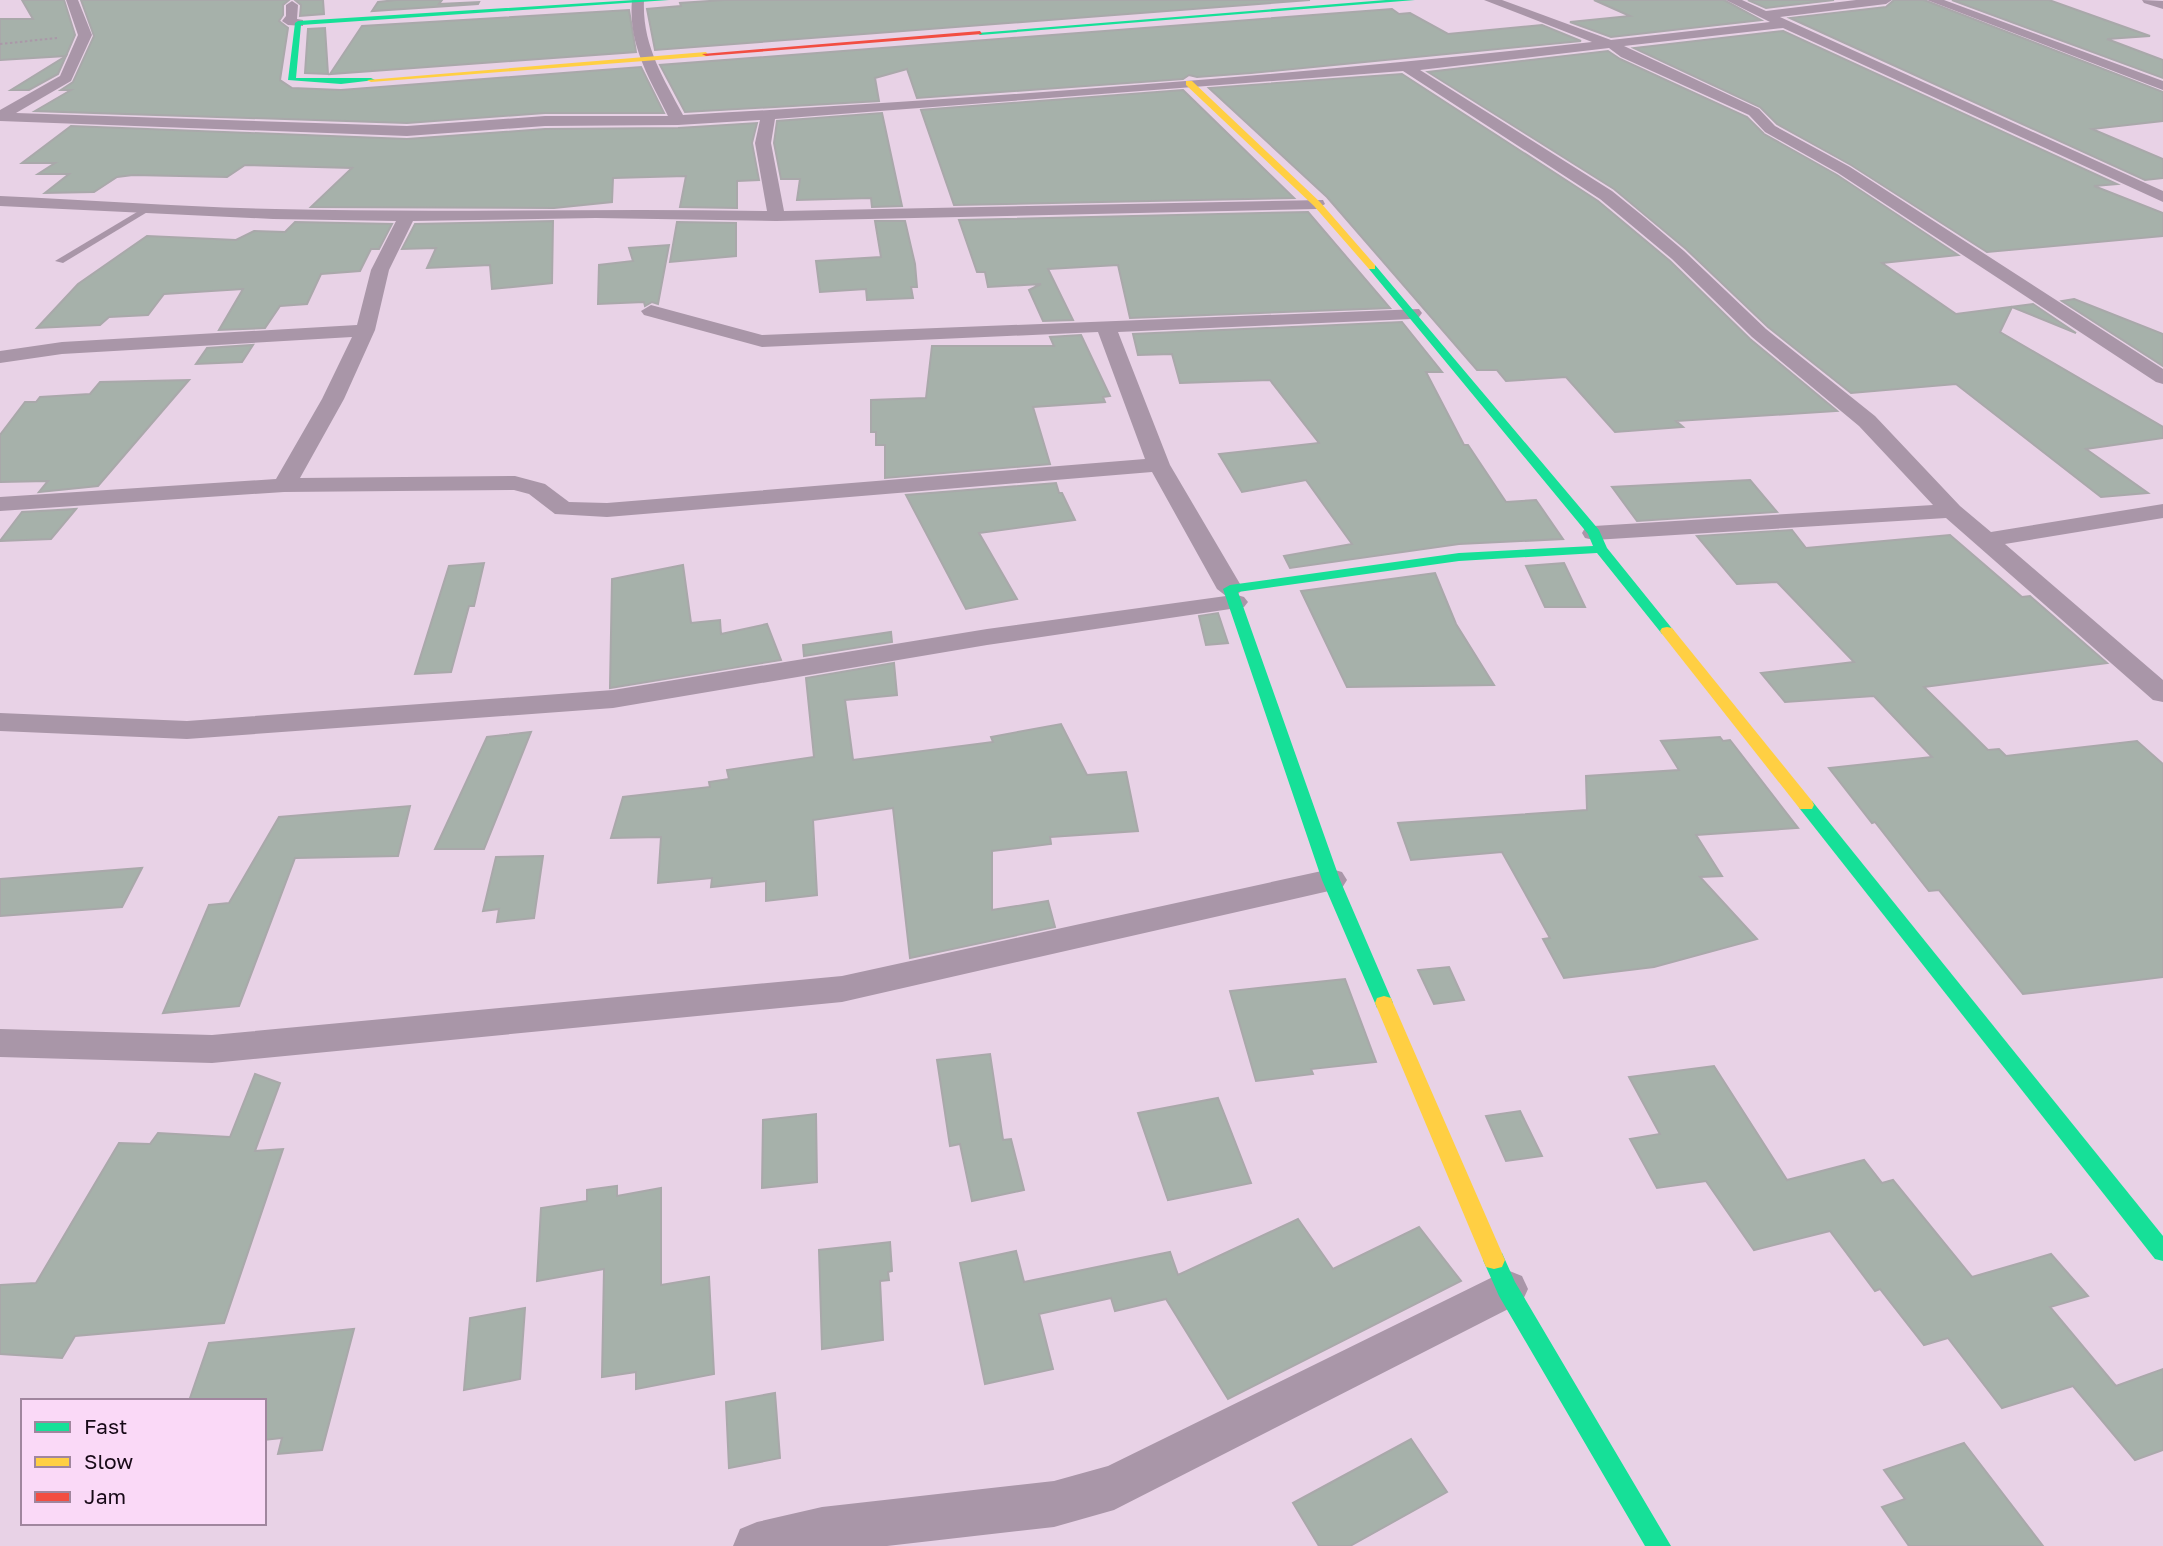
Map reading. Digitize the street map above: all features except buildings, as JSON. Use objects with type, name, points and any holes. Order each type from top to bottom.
[{"type":"street","points":[[0,117],[66,78],[85,35],[72,0]]},
{"type":"street","points":[[292,5],[292,17],[288,21],[298,23],[666,0]]},
{"type":"street","points":[[298,23],[292,79],[308,82],[1412,0]]},
{"type":"street","points":[[1490,0],[1613,45],[1638,60],[1754,112],[1770,129],[1844,170],[2163,377]]},
{"type":"street","points":[[1732,0],[2163,197]]},
{"type":"street","points":[[1765,15],[1886,0]]},
{"type":"street","points":[[1933,0],[2163,86]]},
{"type":"street","points":[[2148,0],[2163,5]]},
{"type":"street","points":[[639,1],[635,12],[643,58],[678,121]]},
{"type":"street","points":[[0,117],[407,131],[545,121],[678,121],[1406,67],[1787,24]]},
{"type":"street","points":[[1406,67],[1606,195],[1678,255],[1759,333],[1867,421],[1952,511],[2163,694]]},
{"type":"street","points":[[1189,83],[1317,204],[1412,313],[2163,1252]]},
{"type":"street","points":[[768,116],[764,143],[776,216]]},
{"type":"street","points":[[0,201],[273,214],[407,216],[596,213],[776,216],[1317,204]]},
{"type":"street","points":[[284,485],[333,399],[365,330],[380,270],[407,216]]},
{"type":"street","points":[[651,312],[762,341],[1412,313]]},
{"type":"street","points":[[1106,327],[1159,465],[1233,596],[1331,880],[1507,1289],[1659,1546]]},
{"type":"street","points":[[0,357],[62,348],[365,330]]},
{"type":"street","points":[[0,504],[284,485],[515,483],[537,489],[563,509],[607,510],[1159,465]]},
{"type":"street","points":[[0,722],[187,730],[613,699],[1459,558],[1597,541],[1952,511]]},
{"type":"street","points":[[1984,540],[2163,511]]},
{"type":"street","points":[[0,1043],[212,1049],[842,989],[1331,880]]},
{"type":"street","points":[[757,1546],[822,1530],[1054,1504],[1114,1487],[1507,1289]]},
{"type":"lane","points":[[60,261],[150,208]]},
{"type":"path","points":[[0,44],[85,35]]},
{"type":"traffic: fast","points":[[371,80],[292,80],[298,23],[666,0]]},
{"type":"traffic: fast","points":[[980,33],[1412,0]]},
{"type":"traffic: fast","points":[[1372,267],[1594,533],[1601,549],[1667,631]]},
{"type":"traffic: fast","points":[[1384,1003],[1331,880],[1230,589],[1459,557],[1601,549]]},
{"type":"traffic: fast","points":[[1806,805],[2163,1252]]},
{"type":"traffic: fast","points":[[1494,1260],[1507,1289],[1659,1546]]},
{"type":"traffic: slow","points":[[371,80],[706,54]]},
{"type":"traffic: slow","points":[[1189,83],[1317,204],[1372,267]]},
{"type":"traffic: slow","points":[[1667,631],[1806,805]]},
{"type":"traffic: slow","points":[[1384,1003],[1494,1260]]},
{"type":"traffic: jam","points":[[706,54],[980,33]]}]
